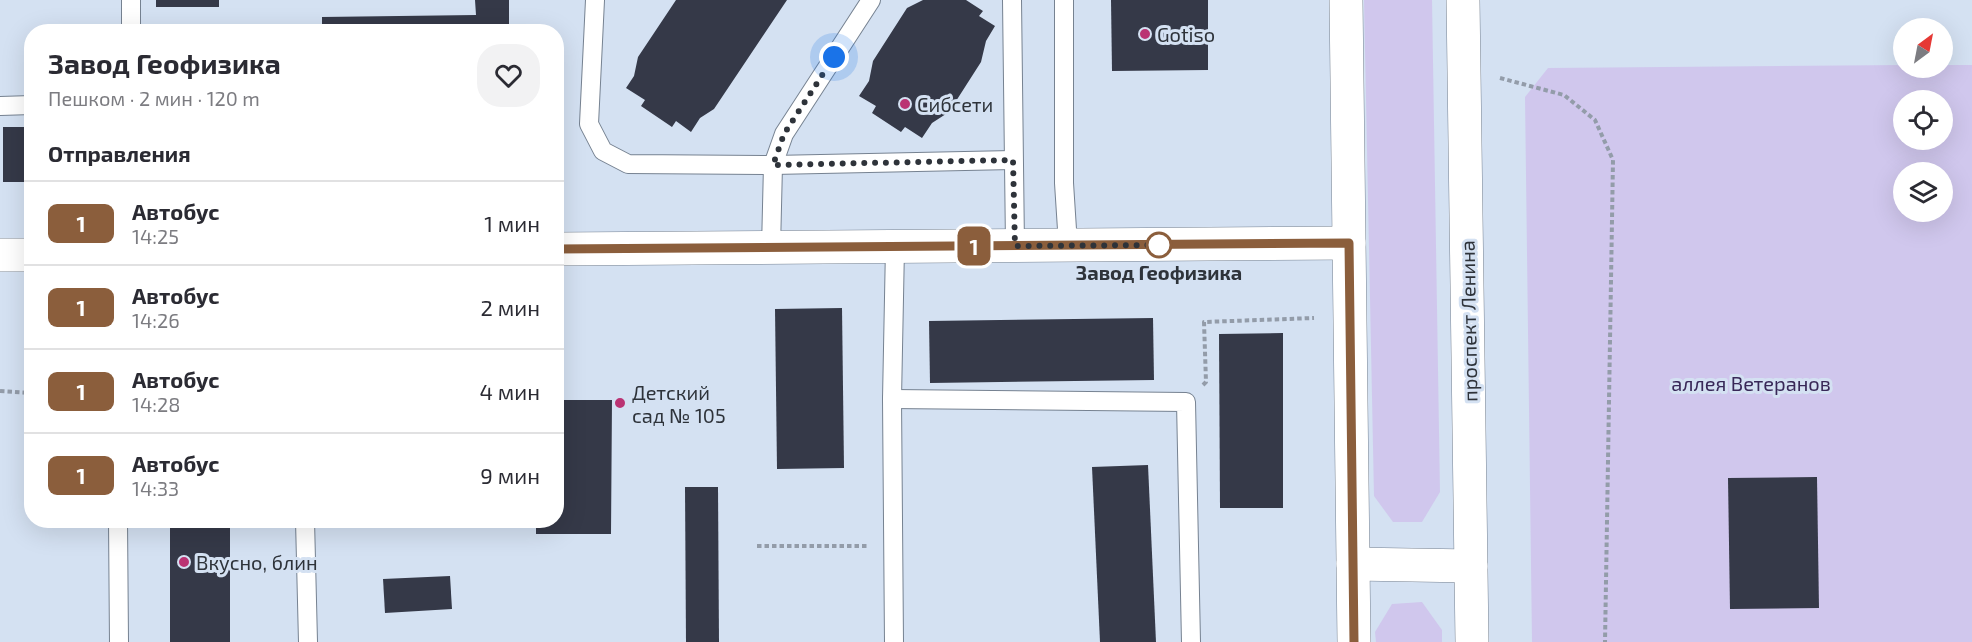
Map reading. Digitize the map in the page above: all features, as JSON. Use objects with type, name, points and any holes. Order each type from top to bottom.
[{"type":"main road","points":[[1346,0],[1354,642]]},
{"type":"main road","name":"проспект Ленина","points":[[1463,0],[1472,642]]},
{"type":"main road","points":[[564,249],[1349,243]]},
{"type":"main road","points":[[0,255],[24,255]]},
{"type":"main road","points":[[1353,564],[1471,566]]},
{"type":"lane","points":[[130,24],[131,0]]},
{"type":"lane","points":[[595,0],[589,124],[603,151],[628,164],[773,165],[1013,160]]},
{"type":"lane","points":[[771,248],[773,165],[784,134],[871,0]]},
{"type":"lane","points":[[1012,0],[1015,246]]},
{"type":"lane","points":[[1064,0],[1064,183],[1068,245]]},
{"type":"lane","points":[[0,106],[24,105]]},
{"type":"lane","points":[[894,642],[892,399],[895,247]]},
{"type":"lane","points":[[892,399],[1186,402],[1191,642]]},
{"type":"lane","points":[[118,528],[119,642]]},
{"type":"lane","points":[[305,528],[308,642]]},
{"type":"path","points":[[1500,78],[1564,95],[1595,120],[1614,160],[1605,642]]},
{"type":"path","points":[[1186,402],[1206,382],[1204,322],[1314,318]]},
{"type":"path","points":[[0,391],[24,392]]},
{"type":"path","points":[[757,546],[893,546]]},
{"type":"green space","points":[[1364,0],[1432,0],[1440,492],[1422,522],[1393,522],[1374,496]]},
{"type":"green space","name":"аллея Ветеранов","points":[[1893,65],[1893,78],[1953,78],[1953,65],[1972,65],[1972,642],[1532,642],[1525,97],[1548,68]]},
{"type":"green space","points":[[1422,602],[1442,630],[1442,642],[1376,642],[1375,632],[1392,604]]},
{"type":"building","points":[[156,0],[219,0],[219,7],[156,7]]},
{"type":"building","points":[[475,0],[509,0],[509,24],[322,24],[322,17],[476,15]]},
{"type":"building","points":[[676,0],[787,0],[714,109],[700,118],[691,132],[676,121],[672,127],[641,106],[645,100],[626,88],[634,76],[638,57]]},
{"type":"building","points":[[923,0],[966,0],[983,11],[979,16],[995,26],[986,41],[981,62],[949,112],[932,123],[922,138],[905,127],[901,132],[872,113],[876,106],[859,96],[869,81],[873,61],[907,8]]},
{"type":"building","points":[[1111,0],[1208,0],[1208,70],[1112,71]]},
{"type":"building","points":[[3,127],[24,127],[24,182],[3,182]]},
{"type":"building","points":[[842,308],[844,468],[777,469],[775,309]]},
{"type":"building","points":[[1153,318],[1154,380],[930,383],[929,321]]},
{"type":"building","points":[[1283,333],[1283,508],[1220,508],[1219,334]]},
{"type":"building","points":[[564,400],[612,400],[611,534],[536,534],[536,528],[564,528]]},
{"type":"building","points":[[1148,465],[1156,642],[1100,642],[1092,467]]},
{"type":"building","points":[[1817,477],[1819,608],[1730,609],[1728,478]]},
{"type":"building","points":[[685,487],[718,487],[719,642],[686,642]]},
{"type":"building","points":[[170,528],[230,528],[230,642],[170,642]]},
{"type":"building","points":[[450,576],[452,609],[385,613],[383,579]]},
{"type":"bus line","name":"1","points":[[564,249],[1349,243],[1354,642]]},
{"type":"place","name":"Gotiso","points":[[1145,34]]},
{"type":"place","name":"Сибсети","points":[[905,104]]},
{"type":"place","name":"Завод Геофизика","points":[[1159,245]]},
{"type":"place","name":"Детский сад № 105","points":[[620,403]]},
{"type":"place","name":"Вкусно, блин","points":[[184,562]]},
{"type":"route","points":[[834,57],[784,134],[773,165],[1013,160],[1015,246],[1164,245],[1159,245]]}]
